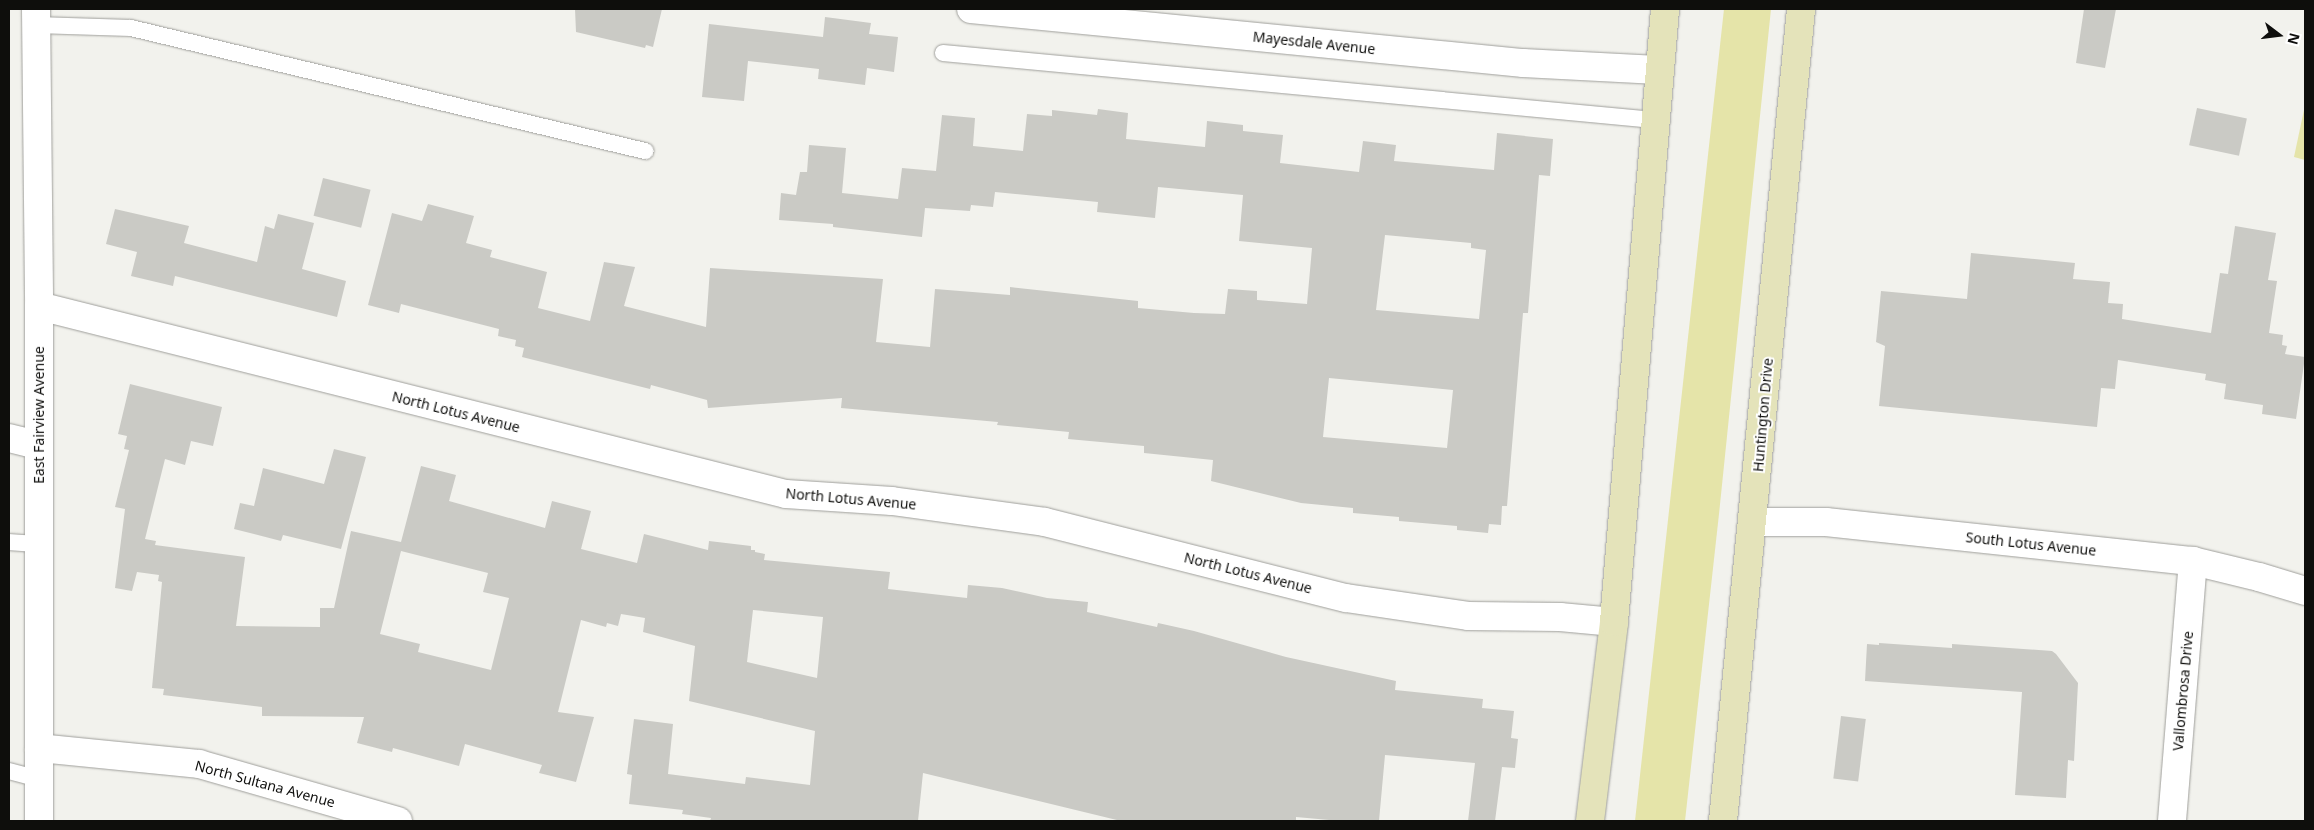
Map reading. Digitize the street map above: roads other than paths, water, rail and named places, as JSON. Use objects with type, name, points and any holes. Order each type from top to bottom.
[{"type":"main road","points":[[1590,821],[1614,622],[1658,70],[1665,9]]},
{"type":"main road","name":"Huntington Drive","points":[[1723,821],[1801,9]]},
{"type":"street","name":"Mayesdale Avenue","points":[[971,9],[1522,63],[1658,70]]},
{"type":"street","name":"East Fairview Avenue","points":[[36,17],[39,306],[39,821]]},
{"type":"street","name":"North Lotus Avenue","points":[[39,306],[786,494],[892,501],[1045,522],[1346,598],[1468,616],[1560,617],[1614,622]]},
{"type":"street","points":[[9,438],[38,445]]},
{"type":"street","name":"South Lotus Avenue","points":[[1753,522],[1826,522],[2193,561],[2259,576],[2305,591]]},
{"type":"street","name":"Vallombrosa Drive","points":[[2172,821],[2193,561]]},
{"type":"street","name":"North Sultana Avenue","points":[[39,748],[199,764],[398,821]]},
{"type":"lane","points":[[36,17],[131,28],[645,151]]},
{"type":"lane","points":[[943,52],[1654,120]]},
{"type":"lane","points":[[9,542],[38,544]]},
{"type":"lane","points":[[9,771],[39,779]]}]
